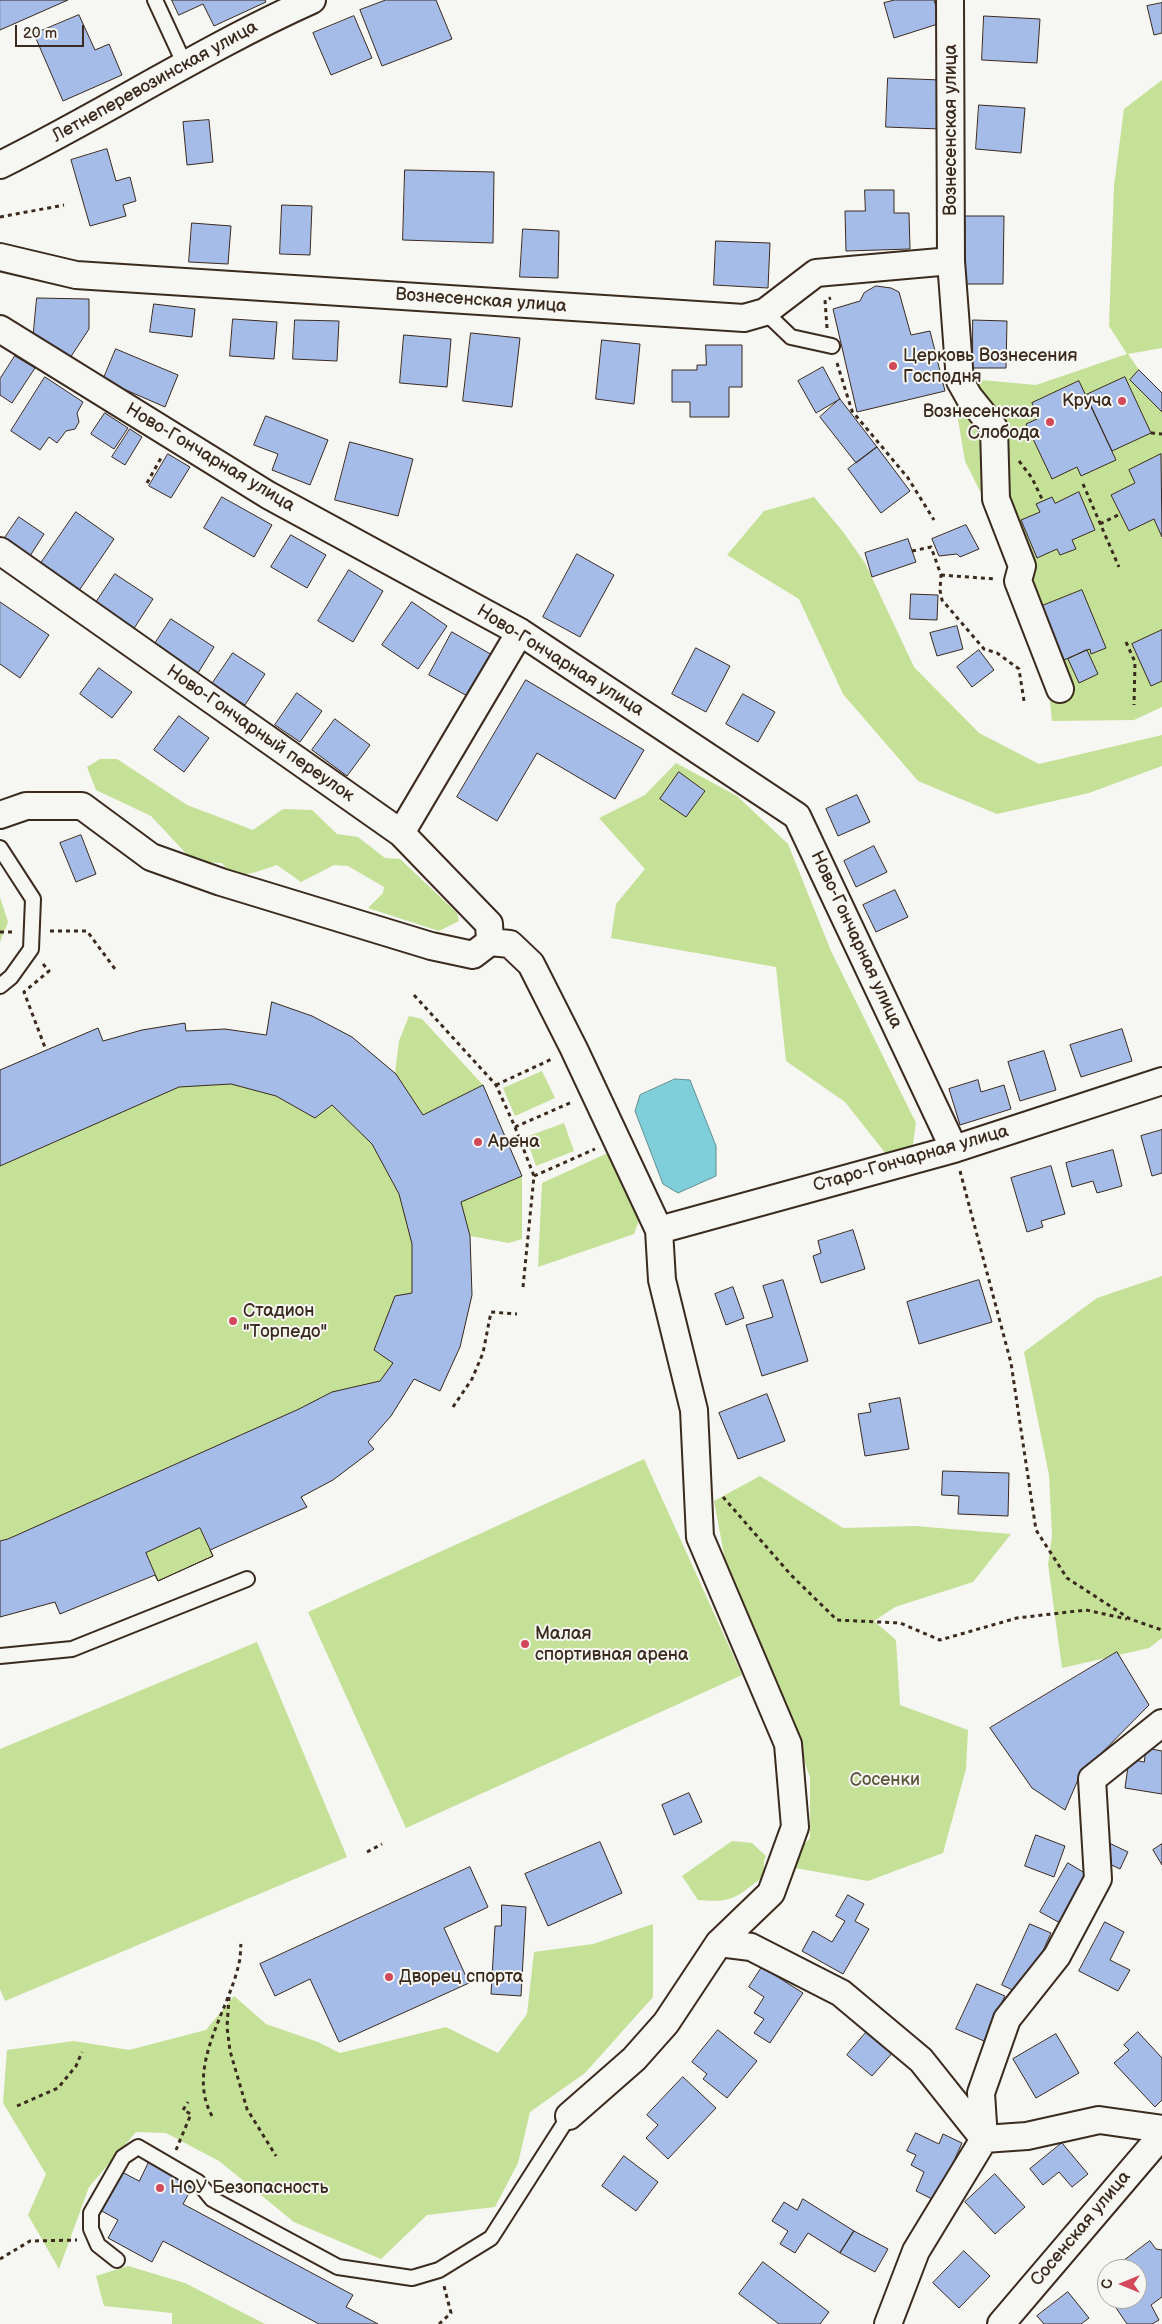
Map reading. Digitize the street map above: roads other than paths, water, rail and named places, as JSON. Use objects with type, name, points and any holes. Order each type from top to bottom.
[{"type":"street","name":"Летнеперевозинская улица","points":[[0,165],[114,106],[255,25],[312,0]]},
{"type":"street","name":"Вознесенская улица","points":[[950,0],[951,261],[960,381],[969,397],[994,428],[996,500],[1022,566],[1018,581],[1060,689]]},
{"type":"street","name":"Вознесенская улица","points":[[0,257],[76,275],[744,318],[765,312],[816,273],[951,261]]},
{"type":"street","name":"Ново-Гончарная улица","points":[[0,329],[268,496],[520,632],[797,816],[954,1149]]},
{"type":"street","name":"Ново-Гончарный переулок","points":[[0,551],[401,833],[489,924],[490,942]]},
{"type":"street","points":[[401,833],[520,632]]},
{"type":"street","points":[[0,814],[26,806],[82,806],[151,857],[221,882],[431,946],[473,955],[490,942],[510,944],[531,964],[574,1048],[659,1230],[662,1280],[694,1410],[700,1537],[788,1744],[794,1792],[795,1827],[771,1893],[720,1943],[666,2023],[634,2059],[569,2116]]},
{"type":"street","name":"Старо-Гончарная улица","points":[[659,1230],[954,1149],[1162,1081]]},
{"type":"street","points":[[888,2324],[916,2251],[984,2139],[981,2092],[1007,2019],[1057,1956],[1098,1879],[1092,1779],[1162,1723]]},
{"type":"street","points":[[720,1943],[751,1947],[841,1992],[920,2060],[984,2139]]},
{"type":"street","points":[[984,2139],[1027,2136],[1099,2120],[1162,2129]]},
{"type":"street","name":"Сосенская улица","points":[[1001,2324],[1162,2134]]},
{"type":"lane","points":[[155,0],[185,65]]},
{"type":"lane","points":[[765,312],[790,337],[832,346]]},
{"type":"lane","points":[[0,848],[33,899],[32,949],[11,977],[0,986]]},
{"type":"lane","points":[[0,1656],[72,1649],[247,1579]]},
{"type":"lane","points":[[117,2260],[98,2245],[91,2229],[91,2213],[124,2157],[138,2147],[198,2182],[212,2199],[338,2267],[412,2278],[439,2270],[491,2238],[569,2116]]},
{"type":"water","points":[[675,1079],[690,1080],[716,1146],[716,1176],[678,1193],[663,1184],[635,1111],[640,1095]]},
{"type":"place","name":"Церковь Вознесения Господня","points":[[893,366]]},
{"type":"place","name":"Круча","points":[[1122,401]]},
{"type":"place","name":"Вознесенская Слобода","points":[[1050,422]]},
{"type":"place","name":"Арена","points":[[478,1142]]},
{"type":"place","name":"Стадион \"Торпедо\"","points":[[233,1321]]},
{"type":"place","name":"Малая спортивная арена","points":[[525,1644]]},
{"type":"place","name":"Дворец спорта","points":[[389,1977]]},
{"type":"place","name":"НОУ Безопасность","points":[[160,2188]]},
{"type":"park label","name":"Сосенки","points":[[885,1780]]}]
